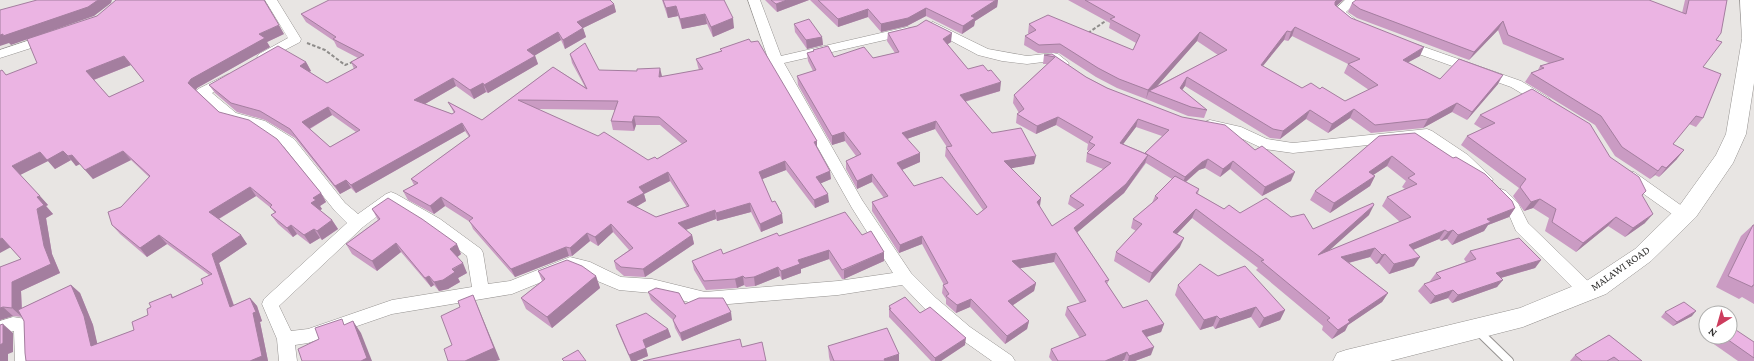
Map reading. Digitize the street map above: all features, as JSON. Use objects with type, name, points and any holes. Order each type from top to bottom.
[{"type":"main road","name":"MALAWI ROAD","points":[[1346,361],[1523,317],[1597,287],[1643,255],[1684,215],[1725,158],[1736,134],[1751,39],[1749,0]]},
{"type":"street","points":[[271,0],[295,39],[203,92],[232,117],[260,124],[289,144],[340,207],[357,223]]},
{"type":"street","points":[[754,0],[776,61],[857,204],[905,278],[930,303],[964,332],[1006,361]]},
{"type":"street","points":[[1353,0],[1338,12],[1352,22],[1364,27]]},
{"type":"street","points":[[776,61],[912,30],[925,21],[983,52],[1002,58],[1027,60],[1053,57],[1071,69]]},
{"type":"street","points":[[0,54],[57,34]]},
{"type":"street","points":[[1389,38],[1516,84],[1556,108]]},
{"type":"street","points":[[1197,123],[1236,130],[1264,144],[1293,148],[1427,134],[1463,159],[1483,177],[1513,208],[1522,227],[1587,291]]},
{"type":"street","points":[[1620,170],[1684,215]]},
{"type":"street","points":[[288,361],[286,339],[270,304],[357,223],[391,198],[401,202],[434,223],[475,253],[481,292]]},
{"type":"street","points":[[286,339],[308,336],[392,307],[512,286],[570,263],[584,267],[619,283],[652,286],[705,299],[838,288],[905,278]]},
{"type":"street","points":[[0,328],[13,324],[20,324],[23,330],[24,361]]},
{"type":"lane","points":[[1476,329],[1509,361]]},
{"type":"path","points":[[1085,35],[1111,18]]},
{"type":"path","points":[[295,39],[325,50],[345,65],[359,59]]},
{"type":"building","points":[[37,0],[98,0],[88,7],[3,36],[3,34],[0,35],[0,10]]},
{"type":"building","points":[[116,0],[264,0],[279,25],[259,34],[265,38],[191,79],[188,83],[219,112],[249,120],[277,139],[321,193],[313,198],[316,200],[311,203],[332,220],[317,231],[314,229],[304,235],[291,225],[287,228],[271,215],[276,212],[270,207],[272,205],[250,187],[209,212],[241,235],[212,254],[230,307],[250,298],[256,312],[253,313],[262,356],[250,361],[26,361],[24,321],[18,310],[71,285],[84,316],[91,346],[134,330],[132,322],[148,315],[147,309],[151,307],[149,303],[171,294],[172,298],[203,284],[201,279],[212,274],[159,235],[140,248],[112,225],[108,212],[121,207],[150,176],[123,151],[85,170],[72,155],[68,156],[63,151],[47,160],[40,152],[12,166],[40,196],[37,197],[44,205],[37,209],[44,246],[51,264],[12,282],[12,308],[0,308],[0,267],[21,259],[2,238],[0,239],[0,71],[2,70],[6,75],[37,63],[27,39],[97,16]],"holes":[[[124,56],[144,81],[109,97],[86,71]]]},
{"type":"building","points":[[329,0],[610,0],[614,4],[577,22],[583,28],[563,40],[558,32],[527,50],[535,56],[484,85],[483,83],[470,90],[453,78],[414,100],[452,114],[455,112],[448,102],[482,120],[553,67],[587,89],[570,54],[585,43],[599,70],[637,71],[637,69],[660,68],[659,77],[703,69],[696,59],[722,51],[720,49],[749,39],[751,42],[758,41],[817,141],[814,142],[830,171],[816,177],[828,194],[814,200],[785,161],[759,172],[772,202],[775,201],[782,214],[760,224],[750,203],[716,213],[715,210],[678,223],[692,235],[643,269],[621,267],[614,261],[633,248],[611,224],[595,237],[587,233],[570,248],[566,247],[511,269],[469,221],[473,218],[441,197],[430,206],[403,191],[418,183],[411,179],[470,136],[462,123],[351,185],[346,180],[335,186],[290,129],[260,111],[231,103],[209,85],[278,46],[306,62],[300,66],[327,83],[357,67],[351,62],[364,55],[333,39],[336,37],[301,14]],"holes":[[[518,100],[618,101],[611,121],[632,122],[634,116],[659,117],[687,141],[657,159],[655,157],[648,160],[604,132],[598,136]],[[328,107],[360,130],[330,147],[302,122]],[[668,172],[689,206],[656,217],[627,202],[644,193],[639,187]]]},
{"type":"building","points":[[663,0],[724,0],[733,18],[711,27],[705,14],[680,19],[676,6],[666,8]]},
{"type":"building","points":[[771,0],[787,0],[776,4]]},
{"type":"building","points":[[818,0],[996,0],[971,16],[975,18],[963,26],[926,8],[908,18],[881,24],[868,9],[838,19]]},
{"type":"building","points":[[1085,0],[1337,0],[1335,5],[1351,18],[1424,47],[1403,60],[1440,79],[1459,59],[1503,75],[1472,112],[1457,103],[1428,119],[1375,125],[1354,109],[1332,124],[1310,110],[1283,131],[1273,129],[1187,77],[1180,88],[1207,110],[1191,107],[1149,91],[1227,50],[1200,32],[1148,90],[1119,79],[1098,68],[1060,44],[1039,45],[1025,36],[1036,30],[1029,24],[1048,15],[1133,50],[1140,35],[1110,19],[1115,17]],"holes":[[[1295,27],[1360,59],[1348,64],[1378,85],[1345,101],[1322,87],[1320,89],[1311,83],[1302,88],[1261,65],[1287,31],[1291,32]]]},
{"type":"building","points":[[1356,0],[1649,0],[1686,14],[1689,0],[1727,0],[1721,33],[1716,40],[1722,42],[1703,67],[1721,74],[1703,118],[1696,116],[1673,144],[1684,150],[1666,168],[1662,166],[1658,171],[1622,147],[1601,116],[1531,73],[1544,68],[1540,66],[1564,59],[1508,35],[1503,21],[1474,52],[1360,9],[1352,3]]},
{"type":"building","points":[[809,19],[822,37],[806,40],[794,24]]},
{"type":"building","points":[[926,20],[952,33],[943,39],[968,69],[983,65],[988,71],[991,70],[1001,82],[960,95],[992,133],[1021,128],[1036,156],[1004,161],[1041,198],[1037,202],[1052,226],[1084,205],[1070,196],[1111,163],[1087,153],[1095,145],[1089,142],[1093,137],[1058,117],[1037,126],[1017,114],[1024,109],[1014,95],[1055,57],[1044,55],[1052,54],[1086,77],[1107,88],[1182,117],[1225,125],[1255,150],[1262,146],[1295,172],[1265,187],[1233,161],[1223,169],[1208,159],[1202,162],[1185,177],[1145,153],[1169,130],[1138,119],[1120,143],[1148,155],[1126,184],[1074,228],[1109,280],[1105,281],[1123,308],[1147,300],[1164,324],[1142,331],[1154,347],[1129,356],[1127,352],[1105,361],[1058,361],[1051,349],[1086,335],[1067,307],[1086,301],[1056,253],[1012,261],[1036,283],[1008,301],[1029,321],[1007,336],[971,299],[957,305],[946,296],[949,294],[943,285],[948,283],[922,236],[900,245],[872,202],[888,196],[872,174],[857,181],[846,161],[861,154],[844,132],[832,136],[797,76],[816,70],[807,53],[814,51],[813,50],[828,46],[834,57],[864,47],[873,58],[899,52],[888,33],[917,26]],"holes":[[[936,121],[952,146],[946,147],[987,207],[977,215],[942,177],[914,186],[897,163],[920,153],[902,133]]]},
{"type":"building","points":[[1532,89],[1590,124],[1610,157],[1639,177],[1646,191],[1642,195],[1653,214],[1633,228],[1616,217],[1583,243],[1552,222],[1556,209],[1540,199],[1531,202],[1520,187],[1526,179],[1467,136],[1495,123],[1480,115]]},
{"type":"building","points":[[1415,133],[1453,158],[1456,157],[1485,174],[1512,201],[1515,208],[1487,219],[1491,222],[1458,235],[1453,230],[1448,232],[1445,230],[1409,245],[1420,257],[1394,264],[1385,254],[1382,255],[1375,248],[1341,257],[1388,293],[1348,320],[1350,322],[1338,330],[1327,320],[1330,318],[1261,261],[1264,260],[1196,209],[1173,232],[1184,238],[1152,273],[1116,252],[1142,224],[1133,219],[1158,198],[1155,196],[1175,176],[1199,189],[1196,193],[1224,209],[1229,205],[1240,213],[1266,198],[1291,217],[1304,214],[1313,229],[1373,203],[1374,205],[1318,255],[1411,217],[1387,197],[1417,184],[1408,178],[1415,174],[1392,156],[1369,172],[1375,176],[1334,203],[1315,191],[1379,136]]},
{"type":"building","points":[[388,198],[422,219],[457,244],[450,249],[463,263],[452,269],[455,272],[443,280],[434,282],[429,276],[425,278],[396,243],[372,261],[346,244],[380,219],[372,209]]},
{"type":"building","points":[[845,212],[862,235],[871,231],[884,252],[842,270],[829,250],[798,260],[800,264],[781,271],[778,267],[754,277],[745,278],[743,276],[735,279],[704,281],[692,261],[721,249],[723,254],[777,233],[779,236]]},
{"type":"building","points":[[1753,225],[1754,285],[1752,287],[1728,276]]},
{"type":"building","points":[[1519,238],[1541,260],[1496,273],[1503,280],[1458,295],[1453,290],[1435,296],[1424,284],[1441,278],[1436,273],[1476,259],[1470,251]]},
{"type":"building","points":[[567,260],[582,266],[596,276],[547,317],[521,298],[545,279],[538,271]]},
{"type":"building","points":[[1200,264],[1218,276],[1245,266],[1285,310],[1264,318],[1256,307],[1220,319],[1217,316],[1204,320],[1178,285]]},
{"type":"building","points":[[656,288],[679,293],[685,304],[699,298],[723,298],[731,312],[680,333],[673,320],[676,316],[648,292]]},
{"type":"building","points":[[473,295],[494,348],[465,361],[448,361],[444,349],[452,345],[441,316],[460,307],[458,301]]},
{"type":"building","points":[[905,297],[920,313],[930,307],[966,338],[935,358],[889,309],[891,309],[889,306]]},
{"type":"building","points":[[1684,302],[1696,311],[1677,322],[1665,312]]},
{"type":"building","points":[[646,313],[668,329],[643,340],[646,348],[629,355],[616,325]]},
{"type":"building","points":[[342,319],[344,325],[353,321],[367,358],[361,361],[302,361],[298,349],[319,339],[315,328]]},
{"type":"building","points":[[3,324],[3,343],[0,345],[0,325]]},
{"type":"building","points":[[887,328],[899,354],[884,359],[885,361],[834,361],[828,346]]},
{"type":"building","points":[[1738,331],[1754,342],[1754,358],[1735,345],[1738,345]]},
{"type":"building","points":[[1609,335],[1642,361],[1619,361],[1614,357],[1607,361],[1582,361],[1575,355]]},
{"type":"building","points":[[740,339],[742,347],[762,342],[766,361],[643,361]]},
{"type":"building","points":[[578,350],[586,361],[564,361],[562,359]]}]
